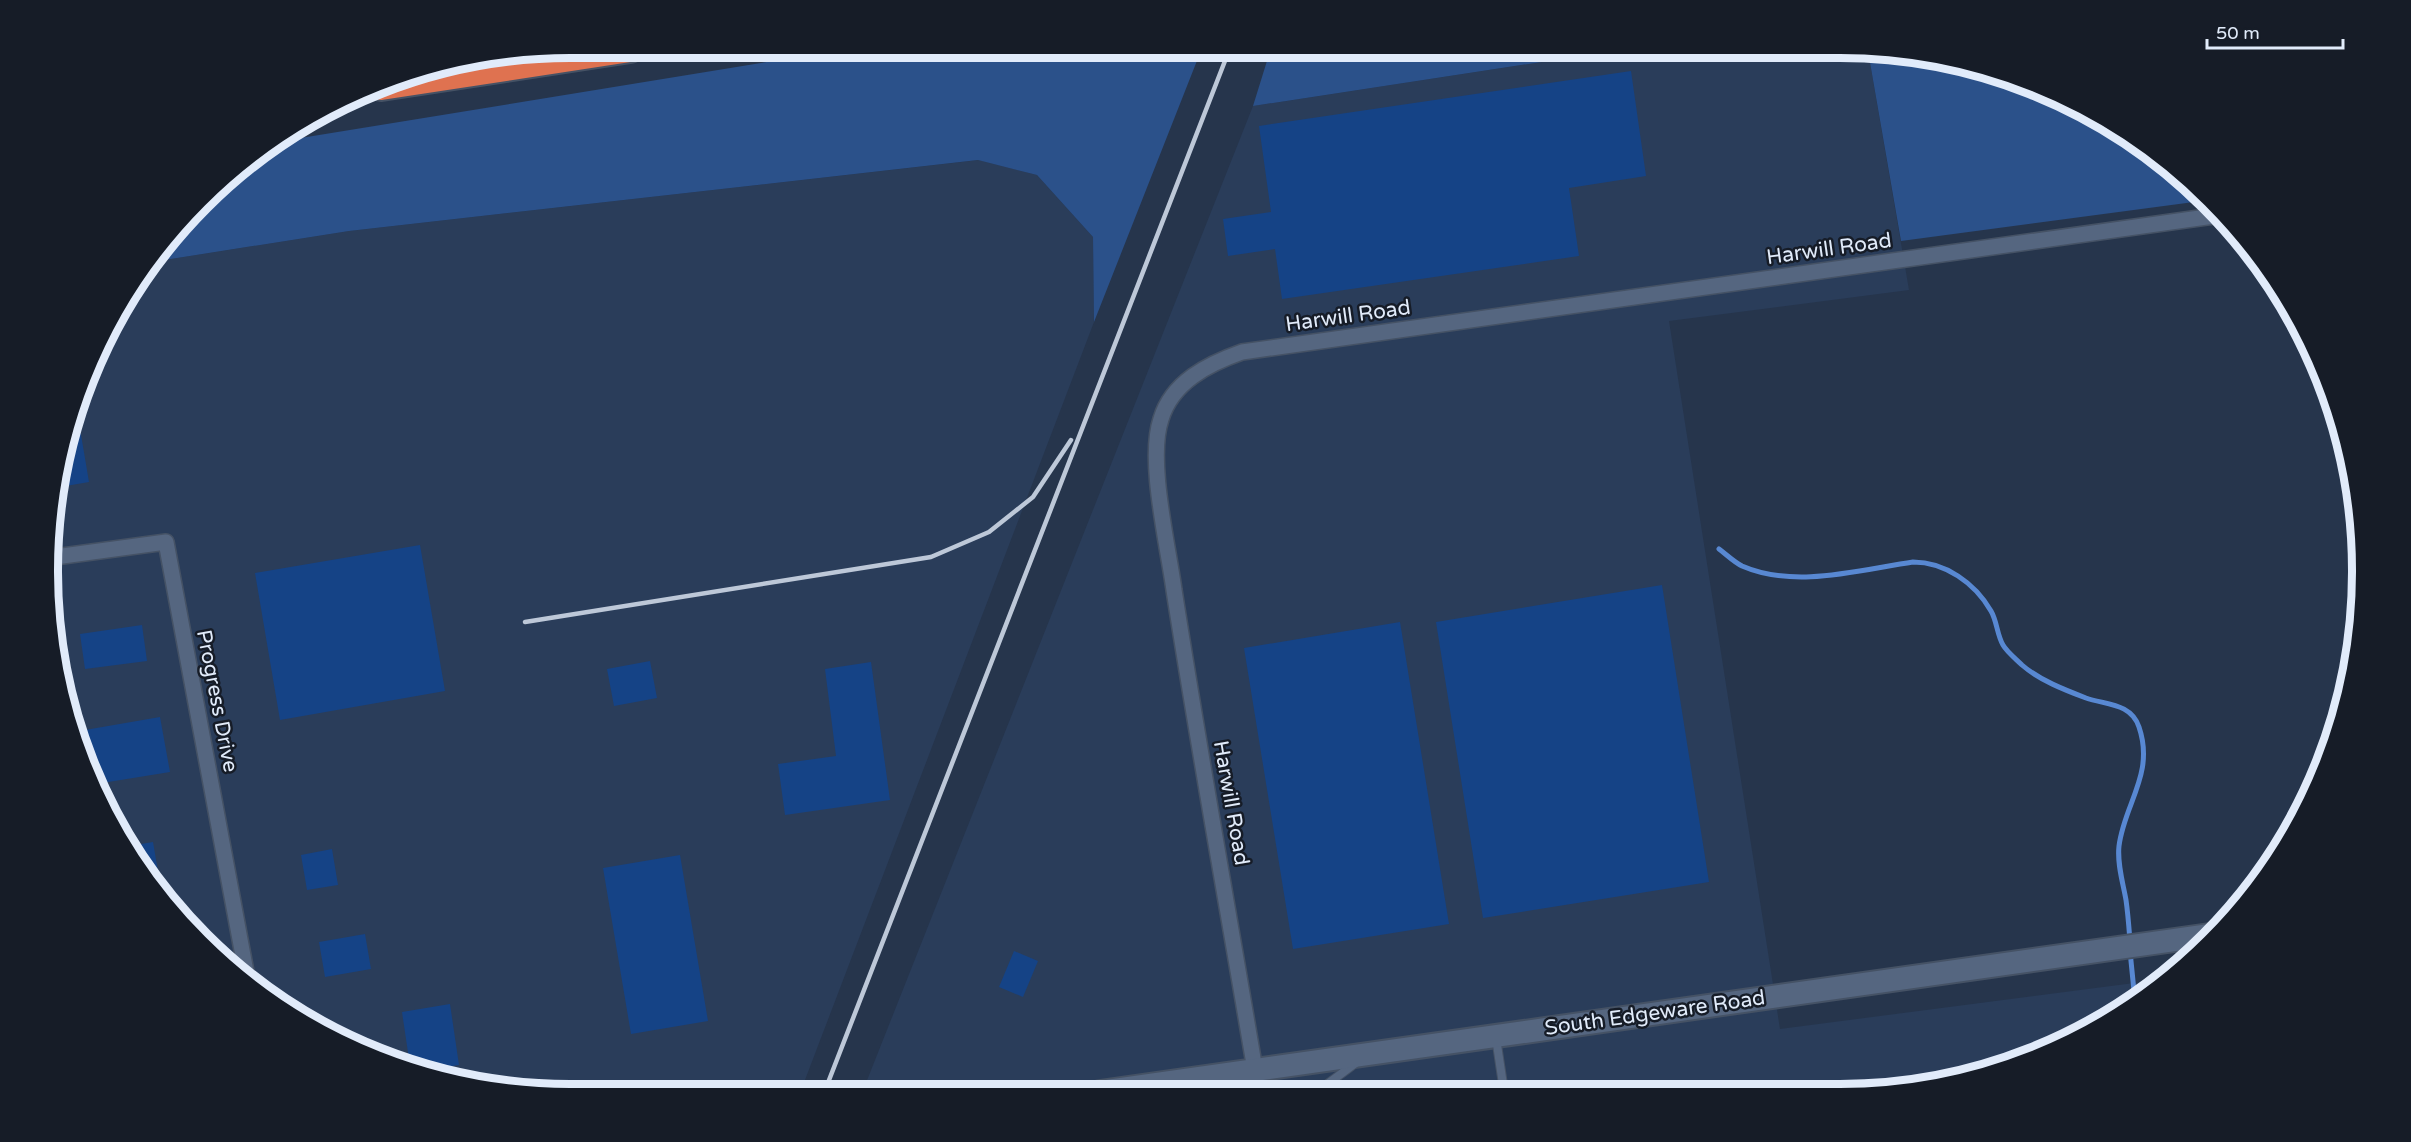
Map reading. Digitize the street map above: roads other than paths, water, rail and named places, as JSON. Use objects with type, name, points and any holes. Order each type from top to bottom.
[{"type":"highway","points":[[430,79],[560,59]]},
{"type":"main road","name":"South Edgeware Road","points":[[1213,1084],[1256,1081],[1368,1054],[2197,938]]},
{"type":"street","name":"Harwill Road","points":[[1256,1081],[1157,477],[1156,444],[1161,418],[1171,398],[1188,380],[1210,364],[1242,352],[2209,217]]},
{"type":"street","name":"Progress Drive","points":[[59,557],[166,543],[245,966]]},
{"type":"lane","points":[[1496,1036],[1503,1084]]},
{"type":"lane","points":[[1327,1084],[1368,1054]]},
{"type":"waterway","points":[[1719,549],[1742,566],[1762,573],[1783,576],[1827,576],[1913,562],[1948,570],[1977,592],[1993,615],[2003,645],[2029,670],[2061,688],[2086,698],[2117,706],[2130,713],[2139,727],[2143,744],[2141,774],[2126,816],[2119,846],[2130,941]]},
{"type":"waterway","points":[[2130,951],[2134,991]]},
{"type":"railway","points":[[827,1084],[1226,58]]},
{"type":"railway","points":[[525,622],[931,557],[989,532],[1033,497],[1071,440]]}]
